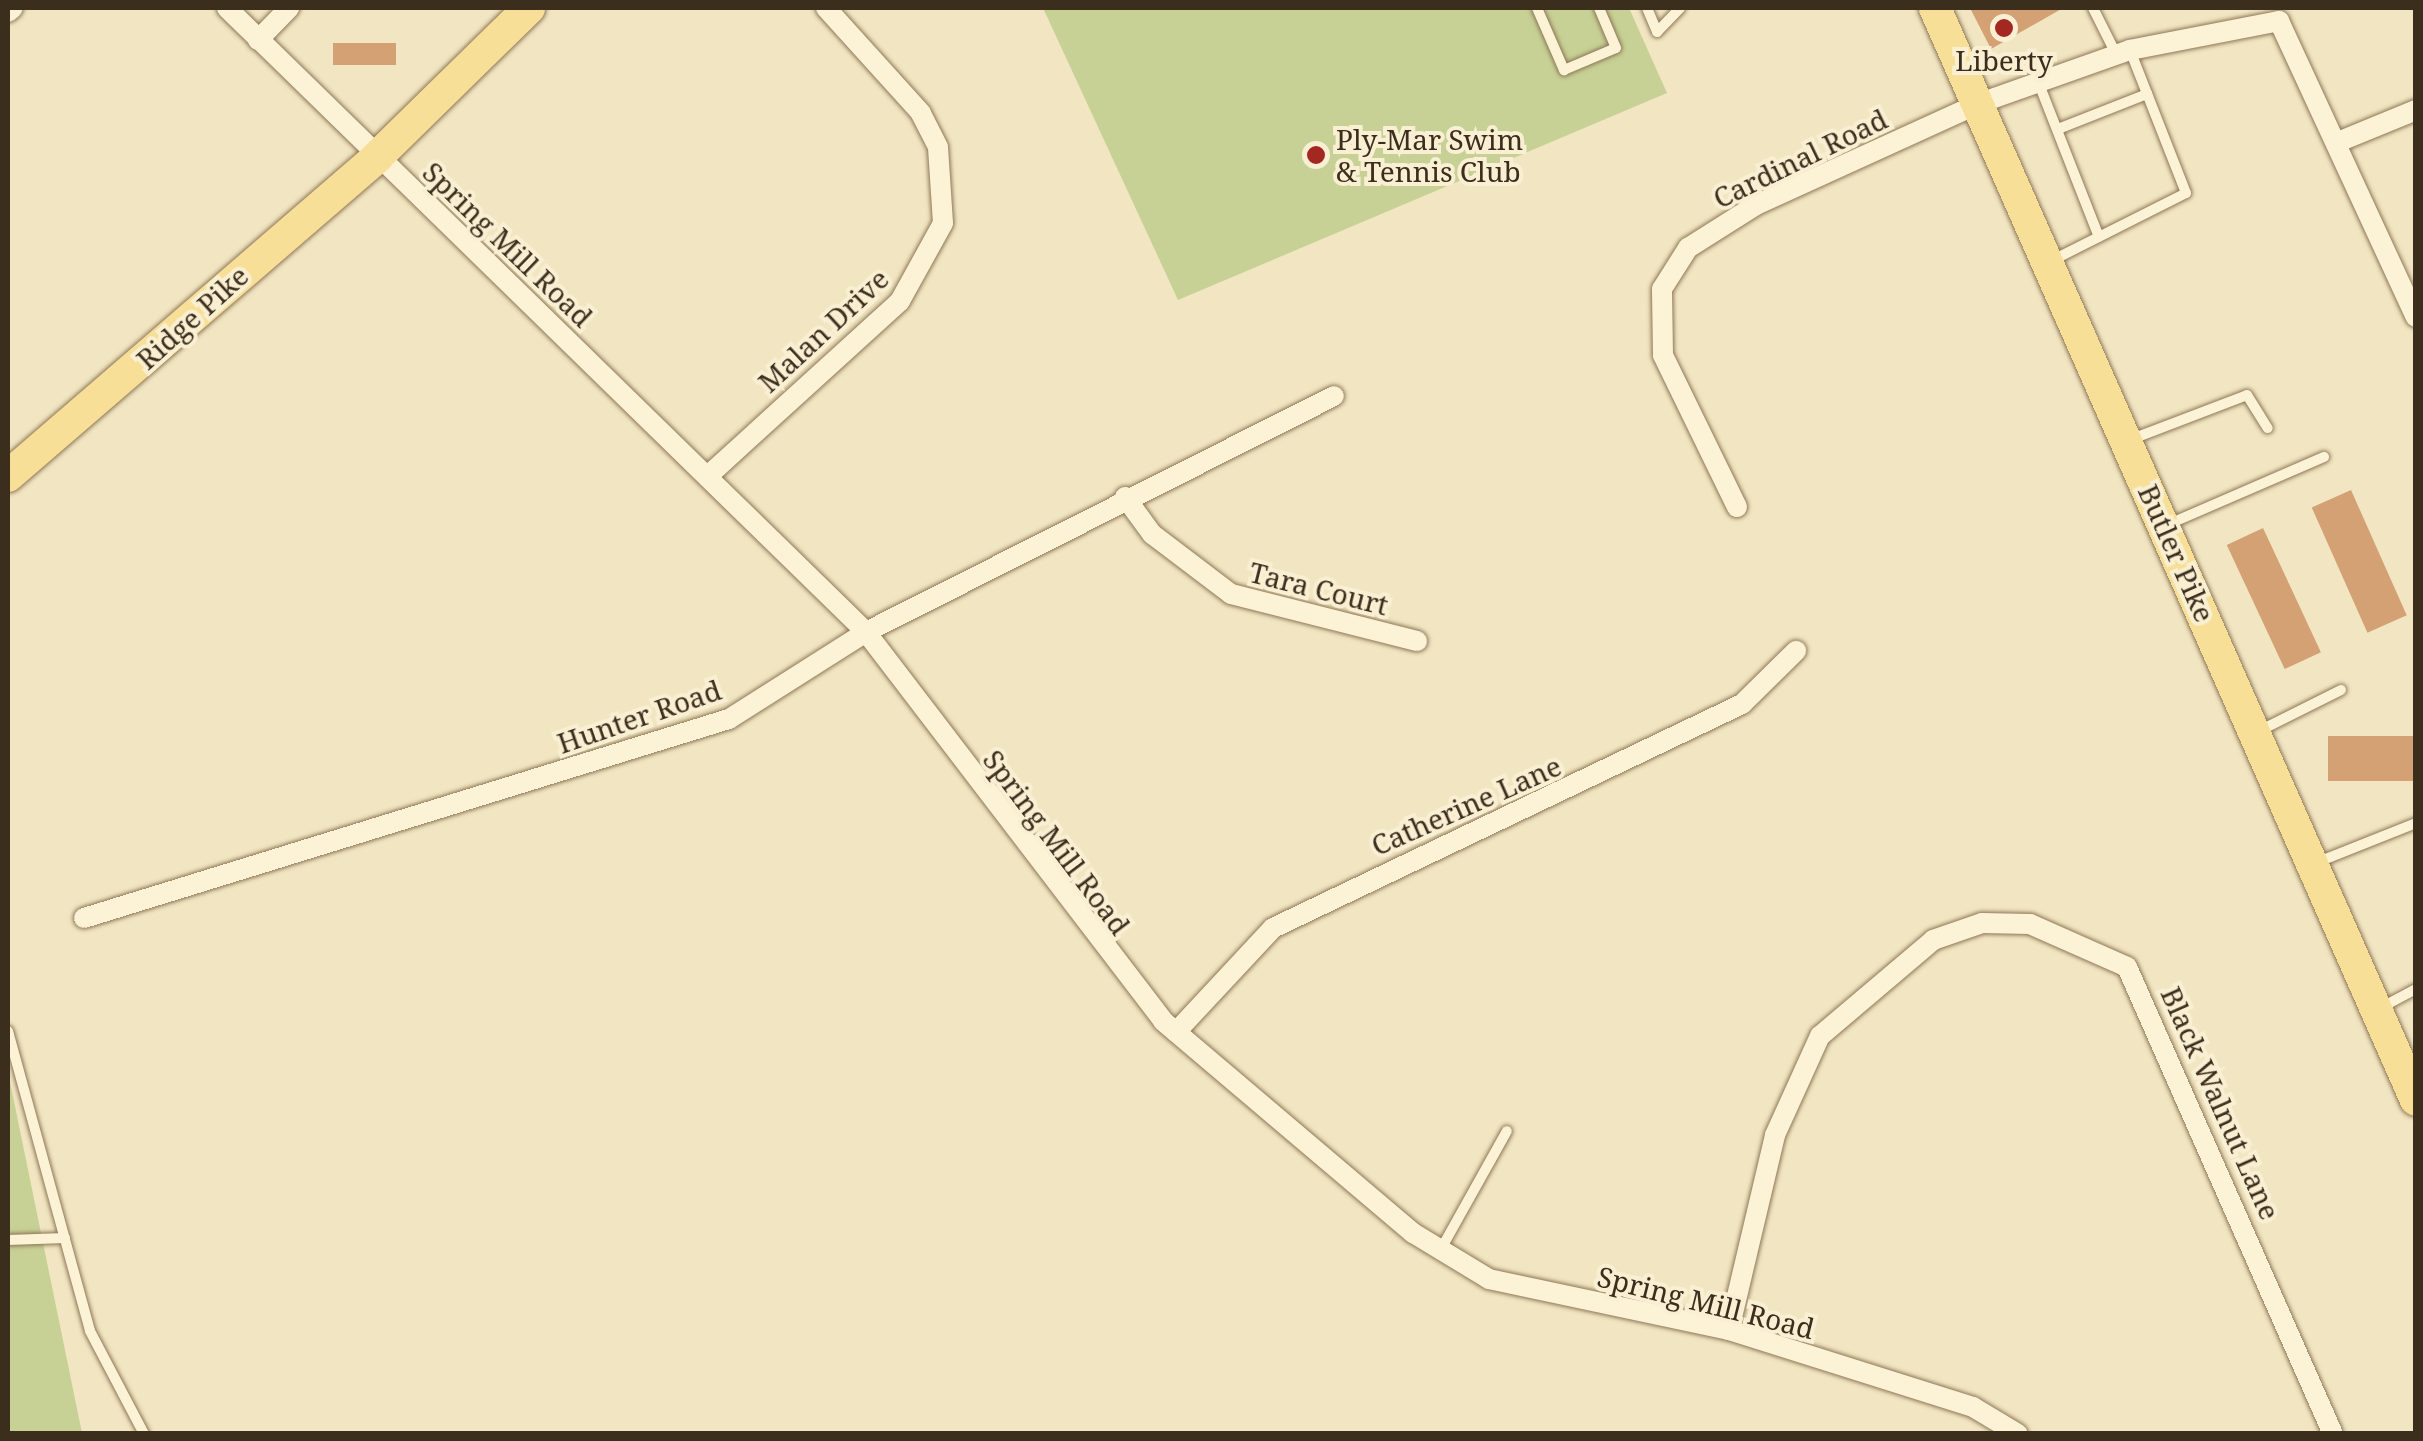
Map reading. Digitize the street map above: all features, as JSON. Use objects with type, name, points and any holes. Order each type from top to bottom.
[{"type":"main road","name":"Ridge Pike","points":[[8,476],[377,157],[529,8]]},
{"type":"main road","name":"Butler Pike","points":[[1936,8],[2416,1100]]},
{"type":"street","name":"Spring Mill Road","points":[[227,8],[377,157],[710,474],[866,632],[1104,951],[1176,1032],[1441,1249],[1489,1280],[1729,1330],[1973,1407],[2018,1434]]},
{"type":"street","points":[[258,40],[290,8]]},
{"type":"street","name":"Malan Drive","points":[[710,474],[900,302],[942,223],[938,147],[922,113],[826,8]]},
{"type":"street","points":[[2280,14],[2416,317]]},
{"type":"street","name":"Cardinal Road","points":[[1737,507],[1676,394],[1662,355],[1662,289],[1688,248],[1724,223],[1980,103],[2123,52],[2280,14]]},
{"type":"street","points":[[2338,142],[2416,110]]},
{"type":"street","name":"Hunter Road","points":[[84,918],[729,719],[866,632],[1125,497],[1334,396]]},
{"type":"street","name":"Tara Court","points":[[1125,497],[1152,534],[1231,594],[1417,641]]},
{"type":"street","name":"Catherine Lane","points":[[1176,1032],[1273,928],[1742,704],[1796,651]]},
{"type":"street","name":"Black Walnut Lane","points":[[1729,1330],[1775,1135],[1820,1036],[1933,940],[1982,923],[2030,924],[2126,967],[2333,1434]]},
{"type":"lane","points":[[1537,8],[1564,70],[1616,48],[1599,8]]},
{"type":"lane","points":[[1646,8],[1657,32],[1680,8]]},
{"type":"lane","points":[[2049,262],[2186,193],[2147,94],[2094,8]]},
{"type":"lane","points":[[2039,84],[2099,236]]},
{"type":"lane","points":[[2058,129],[2147,94]]},
{"type":"lane","points":[[2128,441],[2234,396],[2254,399],[2268,428]]},
{"type":"lane","points":[[2164,526],[2324,457]]},
{"type":"lane","points":[[2255,732],[2341,690]]},
{"type":"lane","points":[[2312,864],[2416,823]]},
{"type":"lane","points":[[2376,1010],[2416,989]]},
{"type":"lane","points":[[8,1031],[90,1332],[144,1434]]},
{"type":"lane","points":[[1441,1249],[1507,1131]]},
{"type":"lane","points":[[8,1240],[65,1238]]},
{"type":"green space","name":"Ply-Mar Swim & Tennis Club","points":[[1043,8],[1629,8],[1667,93],[1178,300]]},
{"type":"green space","points":[[8,1072],[82,1433],[8,1433]]},
{"type":"building","name":"Liberty","points":[[1970,8],[2063,8],[1991,49]]},
{"type":"building","points":[[333,43],[396,43],[396,65],[333,65]]},
{"type":"building","points":[[2351,490],[2407,615],[2367,633],[2312,507]]},
{"type":"building","points":[[2263,528],[2321,652],[2285,669],[2227,545]]},
{"type":"building","points":[[2328,736],[2416,736],[2416,781],[2328,781]]},
{"type":"place","name":"Liberty","points":[[2004,28]]},
{"type":"place","name":"Ply-Mar Swim & Tennis Club","points":[[1316,155]]}]
